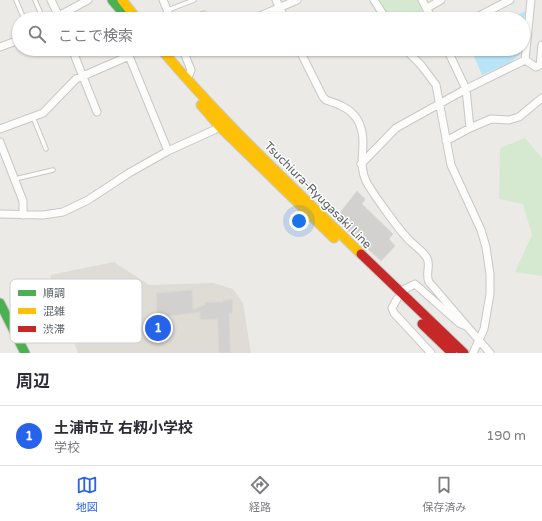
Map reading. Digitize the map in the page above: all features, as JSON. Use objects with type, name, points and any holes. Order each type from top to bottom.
[{"type":"main road","points":[[112,0],[122,12]]},
{"type":"main road","points":[[122,0],[131,12]]},
{"type":"main road","name":"Tsuchiura-Ryugasaki Line","points":[[160,56],[223,123],[398,295],[452,353]]},
{"type":"main road","name":"Tsuchiura-Ryugasaki Line","points":[[167,56],[223,123]]},
{"type":"main road","name":"Tsuchiura-Ryugasaki Line","points":[[398,295],[464,353]]},
{"type":"main road","points":[[0,303],[10,323]]},
{"type":"main road","points":[[20,343],[25,353]]},
{"type":"street","points":[[51,0],[55,12]]},
{"type":"street","points":[[67,12],[88,0]]},
{"type":"street","points":[[163,0],[168,10]]},
{"type":"street","points":[[276,0],[281,12]]},
{"type":"street","points":[[270,12],[297,0]]},
{"type":"street","points":[[374,0],[382,12]]},
{"type":"street","points":[[422,0],[429,12]]},
{"type":"street","points":[[427,8],[441,0]]},
{"type":"street","points":[[487,12],[510,0]]},
{"type":"street","points":[[530,12],[531,0]]},
{"type":"street","points":[[0,47],[12,43]]},
{"type":"street","points":[[525,60],[536,67],[540,65],[542,45]]},
{"type":"street","points":[[75,56],[98,112]]},
{"type":"street","points":[[0,130],[43,113],[76,79],[129,56],[168,151]]},
{"type":"street","points":[[185,56],[190,70],[187,80]]},
{"type":"street","points":[[302,56],[323,97],[326,100],[351,111],[357,120],[363,135],[364,146],[361,164],[366,181],[392,221],[410,241],[424,253],[428,260],[426,277],[429,282],[468,326],[478,344],[490,353]]},
{"type":"street","points":[[412,56],[436,85],[451,165],[481,230],[486,247],[490,274],[490,294],[484,329],[473,353]]},
{"type":"street","points":[[450,56],[466,89],[470,128]]},
{"type":"street","points":[[525,56],[525,60]]},
{"type":"street","points":[[361,164],[396,128],[440,105],[466,89],[525,60]]},
{"type":"street","points":[[446,141],[491,118],[509,120],[518,117],[542,98]]},
{"type":"street","points":[[0,214],[43,215],[63,212],[88,200],[129,172],[168,151],[214,130],[223,123]]},
{"type":"street","points":[[0,142],[23,202],[23,215]]},
{"type":"street","points":[[431,353],[394,313],[392,308],[398,295],[416,284],[459,323],[468,326]]},
{"type":"lane","points":[[16,0],[21,12]]},
{"type":"lane","points":[[35,0],[40,12]]},
{"type":"lane","points":[[168,10],[194,0]]},
{"type":"lane","points":[[33,117],[46,150]]},
{"type":"lane","points":[[15,179],[53,170]]},
{"type":"shaded area","points":[[114,262],[140,279],[51,279],[50,275]]},
{"type":"shaded area","points":[[142,280],[149,285],[213,283],[233,289],[243,303],[251,353],[78,353],[74,343],[142,343]]},
{"type":"green space","points":[[378,0],[420,0],[425,9],[422,12],[385,12]]},
{"type":"green space","points":[[525,138],[542,158],[542,276],[515,272],[532,235],[523,204],[499,199],[500,148]]},
{"type":"water","points":[[474,56],[518,56],[509,63],[482,75]]},
{"type":"building","points":[[357,191],[365,199],[362,204],[393,234],[389,239],[395,246],[381,261],[335,219]]},
{"type":"building","points":[[192,290],[193,309],[205,305],[204,302],[223,302],[223,300],[233,299],[233,313],[229,313],[231,353],[219,353],[217,319],[200,320],[200,312],[157,318],[156,293]]},
{"type":"traffic: fast","points":[[112,0],[122,12]]},
{"type":"traffic: fast","points":[[0,303],[10,323]]},
{"type":"traffic: fast","points":[[20,343],[25,353]]},
{"type":"traffic: slow","points":[[122,0],[131,12]]},
{"type":"traffic: slow","points":[[167,56],[233,128],[361,254]]},
{"type":"traffic: slow","points":[[201,105],[219,126],[334,238]]},
{"type":"traffic: jam","points":[[361,254],[464,353]]},
{"type":"traffic: jam","points":[[422,324],[452,353]]},
{"type":"place","name":"土浦市立 右籾小学校","points":[[158,328]]}]
